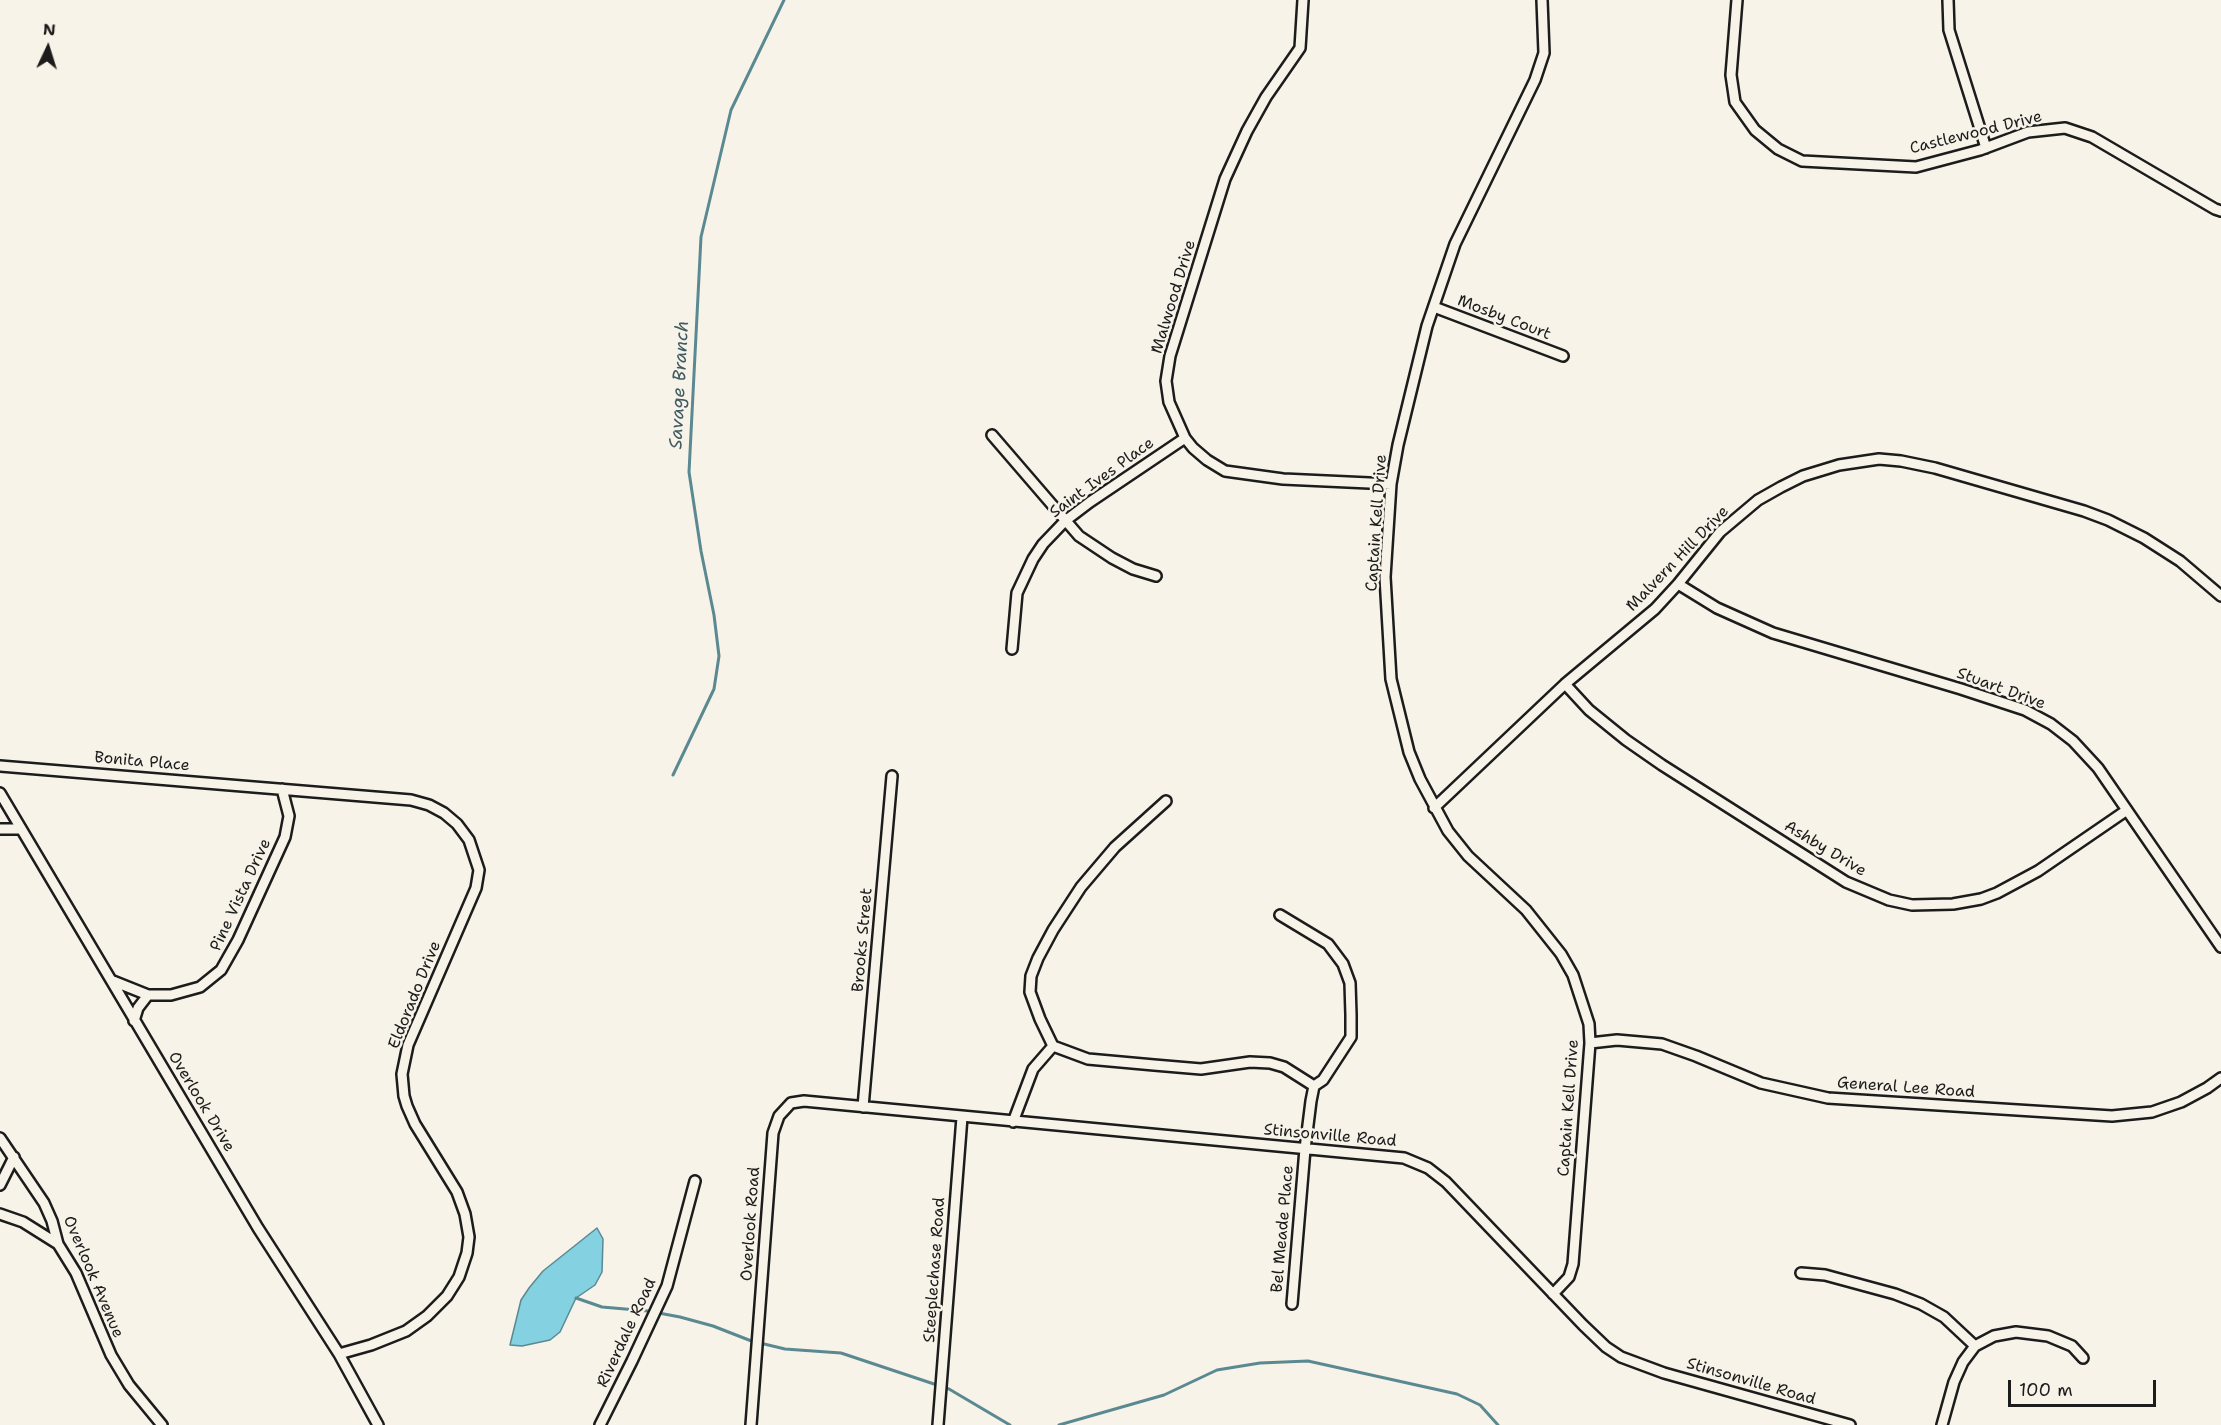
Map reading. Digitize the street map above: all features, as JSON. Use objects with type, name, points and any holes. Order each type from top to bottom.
[{"type":"street","name":"Malwood Drive","points":[[1303,0],[1300,48],[1256,114],[1225,179],[1170,356],[1167,381],[1169,402],[1185,438],[1207,460],[1226,471],[1283,479],[1391,484]]},
{"type":"street","name":"Captain Kell Drive","points":[[1542,0],[1544,53],[1535,80],[1459,235],[1434,307],[1406,406],[1391,484],[1385,577],[1391,679],[1409,753],[1434,808],[1448,831],[1468,856],[1526,910],[1562,954],[1582,998],[1589,1024],[1590,1043],[1573,1264],[1569,1277],[1553,1294]]},
{"type":"street","name":"Castlewood Drive","points":[[1737,0],[1731,75],[1735,102],[1755,130],[1778,149],[1802,161],[1916,167],[1986,148],[2028,132],[2065,128],[2091,137],[2221,211]]},
{"type":"street","points":[[1948,0],[1949,30],[1986,148]]},
{"type":"street","name":"Mosby Court","points":[[1434,307],[1563,356]]},
{"type":"street","points":[[993,435],[1079,536],[1133,569],[1156,576]]},
{"type":"street","name":"Saint Ives Place","points":[[1012,649],[1017,593],[1043,543],[1065,521],[1185,438]]},
{"type":"street","name":"Malvern Hill Drive","points":[[1434,808],[1565,684],[1654,609],[1678,584],[1720,532],[1758,500],[1819,470],[1879,459],[1901,461],[1935,468],[2108,520],[2180,561],[2221,596]]},
{"type":"street","name":"Stuart Drive","points":[[1678,584],[1718,609],[1773,633],[1961,689],[2040,717],[2073,741],[2098,768],[2221,947]]},
{"type":"street","name":"Ashby Drive","points":[[1565,684],[1589,710],[1662,765],[1846,882],[1889,900],[1912,905],[1953,904],[1981,899],[1997,893],[2038,871],[2127,810]]},
{"type":"street","name":"Bonita Place","points":[[0,766],[282,789]]},
{"type":"street","name":"Brooks Street","points":[[863,1107],[892,776]]},
{"type":"street","name":"Pine Vista Drive","points":[[112,981],[148,995],[171,995],[200,987],[221,970],[229,959],[285,837],[289,816],[282,789]]},
{"type":"street","name":"Eldorado Drive","points":[[282,789],[411,800],[429,805],[444,813],[465,834],[474,852],[478,870],[476,888],[408,1046],[402,1074],[404,1096],[411,1115],[457,1192],[465,1214],[469,1237],[464,1265],[447,1296],[427,1316],[406,1331],[371,1345],[339,1354]]},
{"type":"street","name":"Overlook Drive","points":[[0,793],[258,1228],[339,1354],[378,1425]]},
{"type":"street","points":[[1166,801],[1115,847],[1081,887],[1038,958],[1031,976],[1030,992],[1053,1046],[1088,1059],[1201,1069],[1250,1062],[1270,1063],[1284,1067],[1314,1086],[1323,1080],[1351,1037],[1350,983],[1343,964],[1328,944],[1280,915]]},
{"type":"street","points":[[0,829],[20,829]]},
{"type":"street","points":[[134,1021],[138,1008],[148,995]]},
{"type":"street","name":"General Lee Road","points":[[1590,1043],[1617,1040],[1662,1044],[1761,1083],[1828,1098],[2100,1116],[2151,1112],[2181,1102],[2221,1078]]},
{"type":"street","points":[[1013,1122],[1033,1069],[1053,1046]]},
{"type":"street","name":"Bel Meade Place","points":[[1292,1304],[1305,1149],[1314,1086]]},
{"type":"street","name":"Overlook Road","points":[[751,1425],[775,1123],[791,1103],[804,1101],[863,1107]]},
{"type":"street","name":"Stinsonville Road","points":[[863,1107],[1404,1158],[1428,1168],[1467,1203],[1553,1294],[1606,1347],[1621,1358],[1820,1421],[1850,1425]]},
{"type":"street","name":"Steeplechase Road","points":[[938,1425],[962,1117]]},
{"type":"street","name":"Overlook Avenue","points":[[0,1138],[44,1203],[58,1244],[76,1273],[111,1355],[129,1385],[162,1425]]},
{"type":"street","points":[[0,1185],[14,1157]]},
{"type":"street","name":"Riverdale Road","points":[[600,1425],[646,1334],[667,1286],[695,1181]]},
{"type":"street","points":[[0,1214],[23,1222],[58,1244]]},
{"type":"street","points":[[1801,1273],[1825,1275],[1894,1294],[1921,1305],[1944,1317],[1975,1346]]},
{"type":"street","points":[[1942,1425],[1962,1362],[1975,1346],[1994,1336],[2016,1332],[2048,1336],[2072,1346],[2082,1358]]},
{"type":"water","points":[[597,1228],[603,1239],[602,1272],[595,1285],[576,1298],[560,1332],[550,1340],[522,1346],[510,1345],[521,1300],[529,1288],[543,1271]]},
{"type":"waterway","name":"Savage Branch","points":[[673,775],[714,689],[719,656],[689,472],[701,237],[731,110],[784,0]]},
{"type":"waterway","points":[[576,1298],[602,1307],[648,1311],[680,1317],[713,1326],[754,1342]]},
{"type":"waterway","points":[[760,1343],[785,1349],[841,1353],[949,1389],[1010,1425]]},
{"type":"waterway","points":[[1059,1425],[1164,1395],[1217,1370],[1260,1363],[1308,1361],[1457,1394],[1480,1405],[1498,1425]]}]
